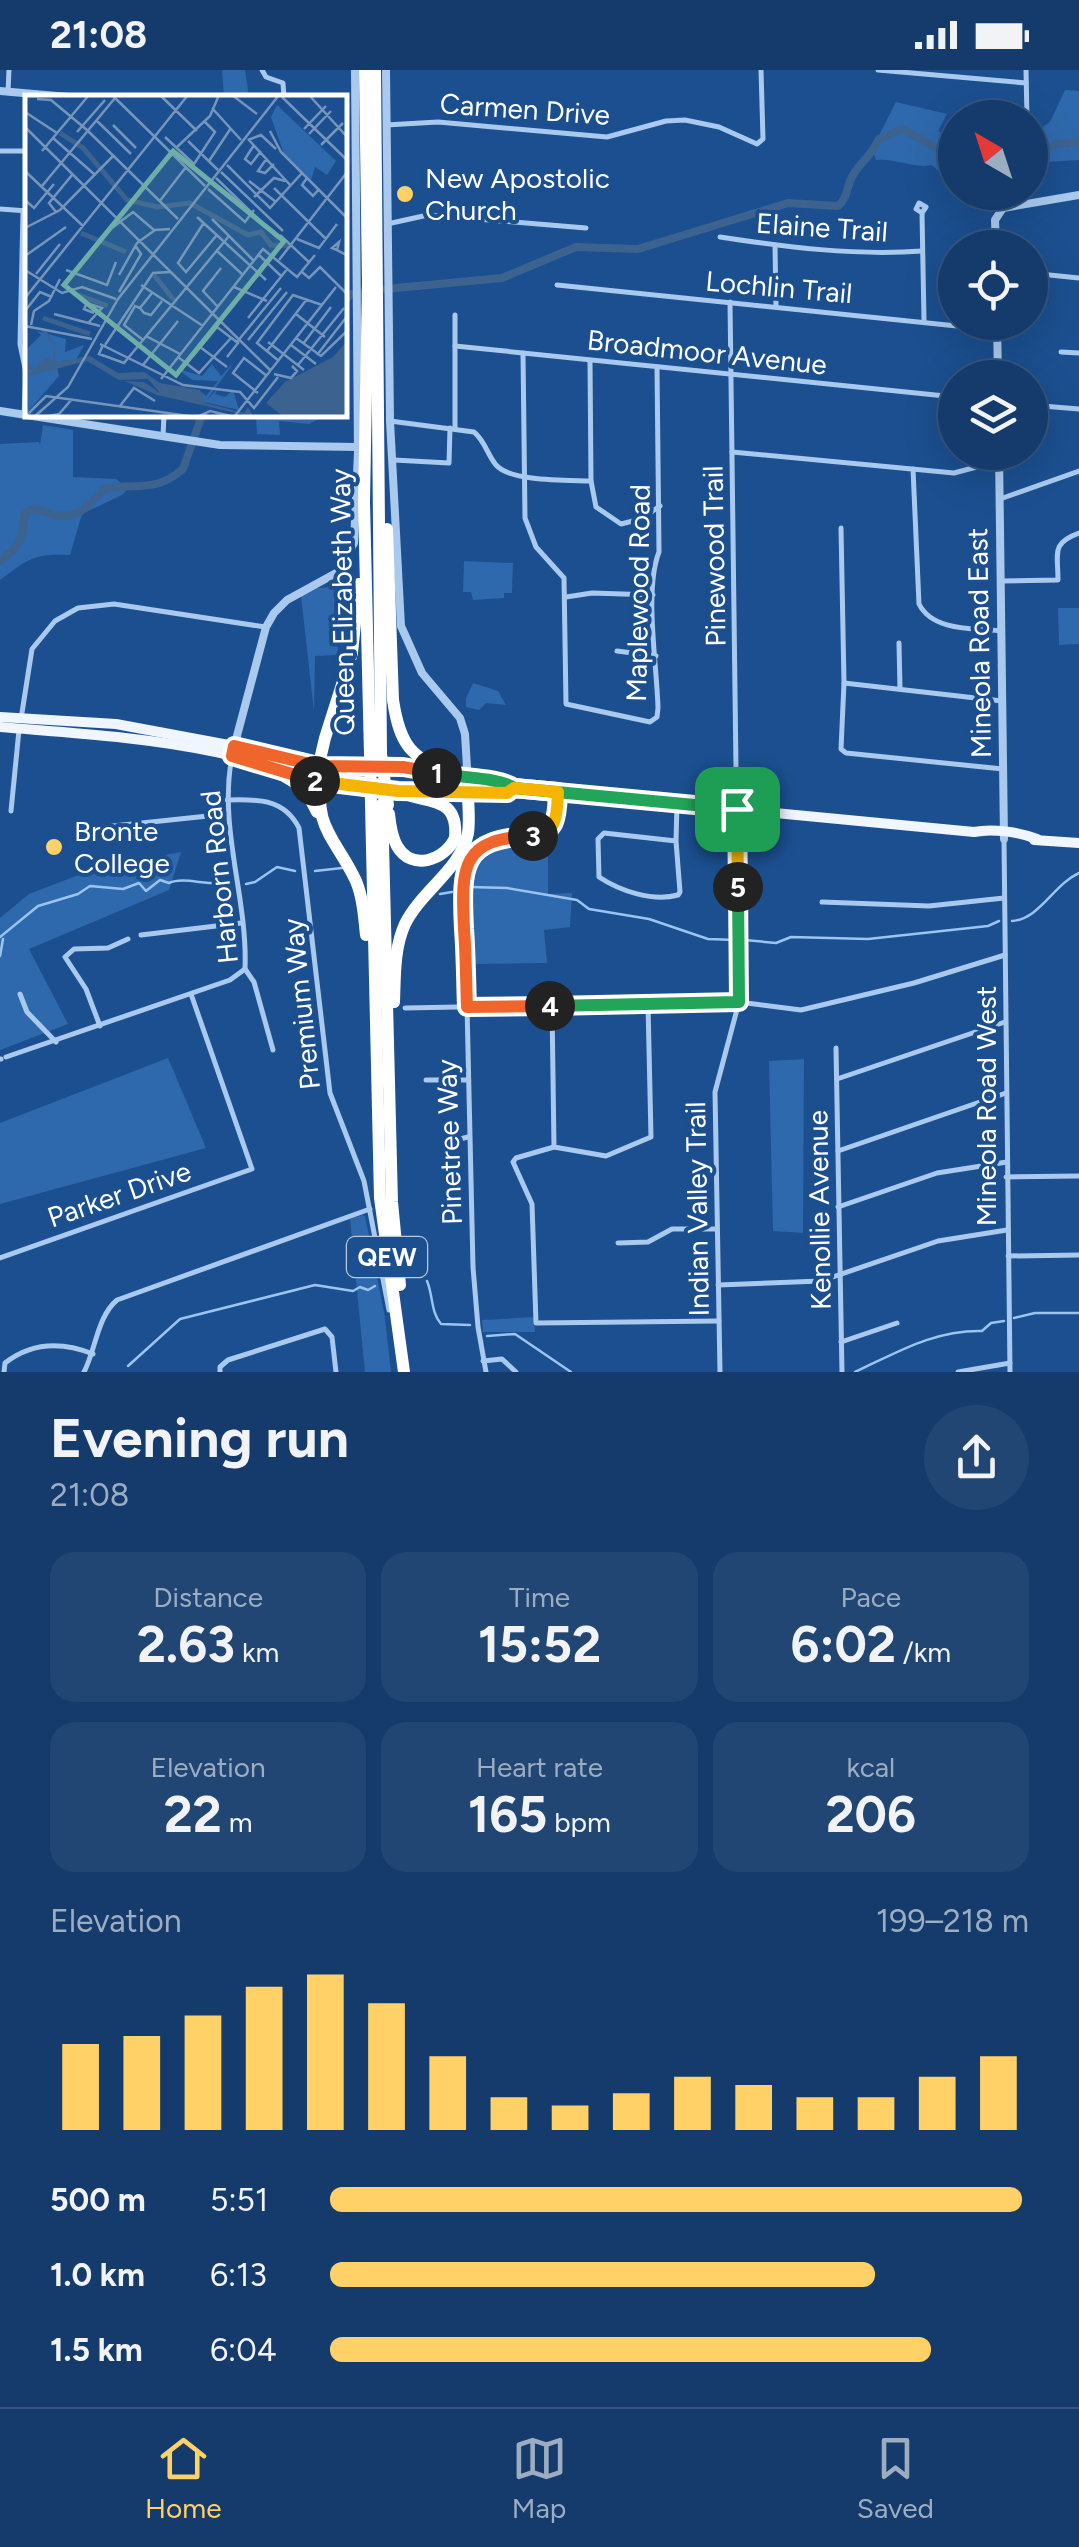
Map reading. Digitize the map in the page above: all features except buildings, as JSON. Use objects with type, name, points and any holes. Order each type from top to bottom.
[{"type":"highway","name":"Queen Elizabeth Way","points":[[366,70],[372,281]]},
{"type":"highway","name":"Queen Elizabeth Way","points":[[375,70],[364,502],[380,805],[392,1202],[411,1372]]},
{"type":"highway","name":"Queen Elizabeth Way","points":[[372,300],[379,434],[376,754]]},
{"type":"highway","points":[[379,434],[397,728],[414,754],[465,784],[468,831],[463,849],[422,896],[402,929],[395,963],[388,1054]]},
{"type":"highway","points":[[324,825],[320,774],[352,653],[364,502]]},
{"type":"highway","points":[[266,765],[305,789],[356,882],[374,972]]},
{"type":"highway","points":[[380,805],[395,843],[406,856],[432,860],[450,848],[456,830],[447,808],[434,800],[398,791]]},
{"type":"highway","name":"Queen Elizabeth Way","points":[[380,805],[374,972],[380,1198],[401,1372]]},
{"type":"main road","points":[[0,717],[20,723]]},
{"type":"main road","points":[[0,727],[20,723],[116,724],[398,791],[465,784]]},
{"type":"main road","points":[[233,751],[266,765],[320,774],[403,767],[507,793],[514,788],[1079,843]]},
{"type":"street","points":[[4,91],[9,70]]},
{"type":"street","points":[[262,70],[266,78],[283,83],[284,95]]},
{"type":"street","points":[[233,751],[266,627],[280,605],[332,577],[350,555],[356,531],[358,447],[372,281],[350,121],[355,70]]},
{"type":"street","points":[[372,281],[387,224],[386,70]]},
{"type":"street","name":"Carmen Drive","points":[[386,125],[438,122],[600,138],[684,120],[719,127],[760,144],[760,70]]},
{"type":"street","points":[[878,70],[1026,83]]},
{"type":"street","points":[[1026,70],[1026,100]]},
{"type":"street","points":[[0,150],[25,151]]},
{"type":"street","points":[[995,230],[995,219],[1005,207],[1079,194]]},
{"type":"street","points":[[0,209],[25,211],[20,344],[25,368]]},
{"type":"street","points":[[922,213],[924,320]]},
{"type":"street","points":[[387,224],[428,214],[586,228]]},
{"type":"street","name":"Elaine Trail","points":[[720,237],[774,245],[897,253],[922,251]]},
{"type":"street","points":[[774,245],[776,308]]},
{"type":"street","points":[[1048,275],[1079,278]]},
{"type":"street","name":"Lochlin Trail","points":[[556,285],[938,321]]},
{"type":"street","points":[[372,300],[396,460],[401,626],[422,673],[458,713],[465,734],[465,784]]},
{"type":"street","name":"Pinewood Trail","points":[[730,302],[737,809]]},
{"type":"street","points":[[396,460],[449,463],[456,315]]},
{"type":"street","name":"Broadmoor Avenue","points":[[456,346],[938,395]]},
{"type":"street","points":[[1061,352],[1079,353]]},
{"type":"street","points":[[523,353],[524,476],[528,530],[536,547],[564,578],[565,598],[592,592],[652,595]]},
{"type":"street","points":[[590,361],[591,481],[596,507],[621,524],[641,519],[660,506]]},
{"type":"street","name":"Maplewood Road","points":[[565,598],[566,698],[570,707],[598,709],[650,722],[658,708],[652,595],[659,552],[657,367]]},
{"type":"street","points":[[0,411],[24,414],[25,394]]},
{"type":"street","points":[[1048,407],[1079,409]]},
{"type":"street","points":[[49,418],[247,447],[358,447]]},
{"type":"street","points":[[163,436],[164,418]]},
{"type":"street","points":[[390,421],[474,432],[501,470],[524,476],[591,481]]},
{"type":"street","points":[[732,452],[913,470],[962,470]]},
{"type":"street","points":[[913,470],[920,604],[924,613],[945,625],[1002,631]]},
{"type":"street","name":"Mineola Road East","points":[[999,470],[1004,836]]},
{"type":"street","points":[[1000,499],[1079,471]]},
{"type":"street","points":[[841,528],[843,752],[1003,769]]},
{"type":"street","points":[[1001,581],[1058,580],[1058,544],[1079,533]]},
{"type":"street","points":[[11,812],[28,658],[34,644],[55,621],[78,608],[110,604],[266,627]]},
{"type":"street","points":[[899,644],[900,689]]},
{"type":"street","points":[[617,651],[656,656]]},
{"type":"street","points":[[844,683],[1002,701]]},
{"type":"street","name":"Harborn Road","points":[[233,751],[227,814],[244,969],[254,982],[273,1050]]},
{"type":"street","name":"Pinetree Way","points":[[486,1372],[474,1296],[462,886],[467,865],[484,845],[498,838],[548,832],[556,819],[558,792]]},
{"type":"street","name":"Premium Way","points":[[227,800],[274,803],[291,814],[299,828],[330,1093],[360,1170],[370,1208],[401,1372]]},
{"type":"street","points":[[676,803],[680,892],[674,897],[632,893],[600,880],[598,839],[604,833],[676,841]]},
{"type":"street","name":"Indian Valley Trail","points":[[720,1372],[716,1081],[739,1002],[737,809]]},
{"type":"street","points":[[94,828],[227,814]]},
{"type":"street","name":"Mineola Road West","points":[[1004,836],[1010,1372]]},
{"type":"street","points":[[822,902],[929,906],[1004,898]]},
{"type":"street","points":[[141,935],[241,923]]},
{"type":"street","points":[[100,1026],[86,989],[67,962],[66,954],[74,949],[108,948],[128,939]]},
{"type":"street","points":[[405,1008],[739,1002],[801,1010],[928,979],[1005,955]]},
{"type":"street","points":[[2,1059],[230,980],[244,969]]},
{"type":"street","points":[[20,994],[27,1012],[56,1042]]},
{"type":"street","name":"Parker Drive","points":[[0,1258],[252,1169],[191,994]]},
{"type":"street","points":[[648,1004],[651,1137],[606,1156],[554,1146],[516,1158],[513,1168],[532,1204],[536,1324],[719,1321]]},
{"type":"street","points":[[552,1006],[554,1146]]},
{"type":"street","points":[[837,1079],[1005,1022]]},
{"type":"street","name":"Kenollie Avenue","points":[[836,1048],[842,1372]]},
{"type":"street","points":[[426,1080],[466,1080]]},
{"type":"street","points":[[838,1151],[1006,1094]]},
{"type":"street","points":[[444,1143],[468,1137]]},
{"type":"street","points":[[838,1207],[937,1172],[1007,1162]]},
{"type":"street","points":[[1006,1177],[1079,1176]]},
{"type":"street","points":[[84,1372],[106,1312],[117,1300],[370,1208]]},
{"type":"street","points":[[618,1242],[648,1242],[672,1229],[717,1228]]},
{"type":"street","points":[[718,1285],[810,1283],[938,1240],[1007,1230]]},
{"type":"street","points":[[1008,1256],[1079,1255]]},
{"type":"street","points":[[841,1342],[897,1323]]},
{"type":"street","points":[[220,1372],[228,1360],[325,1329],[332,1337],[336,1372]]},
{"type":"street","points":[[4,1372],[5,1362],[12,1358],[52,1345],[93,1354]]},
{"type":"street","points":[[483,1361],[502,1359],[516,1372]]},
{"type":"street","points":[[958,1372],[1010,1363]]},
{"type":"shaded area","points":[[222,70],[245,70],[249,95],[224,95]]},
{"type":"shaded area","points":[[1065,90],[1079,91],[1079,160],[1048,162],[1050,122]]},
{"type":"shaded area","points":[[896,102],[938,112],[938,171],[932,165],[876,160],[872,149]]},
{"type":"shaded area","points":[[256,418],[320,418],[309,424],[279,421],[280,435],[257,434]]},
{"type":"shaded area","points":[[43,425],[73,430],[73,477],[116,479],[128,489],[82,514],[70,555],[32,559],[0,580],[0,444],[40,445]]},
{"type":"shaded area","points":[[464,561],[513,563],[512,593],[504,593],[504,598],[473,600],[471,592],[463,592]]},
{"type":"shaded area","points":[[346,586],[337,655],[315,656],[314,712],[301,596],[317,588]]},
{"type":"shaded area","points":[[1058,608],[1079,608],[1079,644],[1059,645]]},
{"type":"shaded area","points":[[473,683],[498,691],[506,705],[486,703],[479,710],[466,707]]},
{"type":"shaded area","points":[[548,838],[548,894],[572,893],[570,927],[544,930],[547,963],[472,964],[469,890],[479,857],[491,846],[508,839]]},
{"type":"shaded area","points":[[181,852],[169,890],[29,949],[68,1024],[0,1050],[0,918],[29,894],[94,869]]},
{"type":"shaded area","points":[[168,1058],[206,1148],[0,1204],[0,1123]]},
{"type":"shaded area","points":[[804,1059],[803,1233],[773,1231],[769,1061]]},
{"type":"shaded area","points":[[362,1215],[385,1318],[391,1372],[365,1372],[350,1219]]},
{"type":"shaded area","points":[[534,1317],[535,1332],[483,1332],[482,1320]]},
{"type":"waterway","points":[[386,289],[502,278],[576,247],[638,249],[788,203],[838,206],[853,175],[879,139],[902,129],[938,149]]},
{"type":"waterway","points":[[1048,148],[1079,142]]},
{"type":"waterway","points":[[348,298],[362,293]]},
{"type":"waterway","points":[[0,561],[19,542],[24,515],[31,509],[71,515],[104,489],[154,484],[173,477],[183,469],[201,418]]},
{"type":"waterway","points":[[246,884],[277,867],[295,871]]},
{"type":"waterway","points":[[315,871],[342,868]]},
{"type":"waterway","points":[[1012,921],[1031,914],[1079,873]]},
{"type":"waterway","points":[[0,937],[38,906],[78,894],[90,886],[123,889],[139,883],[146,891],[160,880],[231,882]]},
{"type":"waterway","points":[[471,887],[507,888],[577,900],[589,909],[649,919],[708,939],[736,940]]},
{"type":"waterway","points":[[440,894],[452,892]]},
{"type":"waterway","points":[[745,940],[776,943],[791,937],[868,939],[988,926],[999,921]]},
{"type":"waterway","points":[[0,956],[3,939]]},
{"type":"waterway","points":[[427,1281],[441,1324],[470,1325]]},
{"type":"waterway","points":[[128,1366],[180,1319],[315,1285],[353,1291],[375,1286]]},
{"type":"waterway","points":[[1014,1318],[1035,1313],[1079,1313]]},
{"type":"waterway","points":[[855,1372],[932,1338],[982,1331],[991,1323],[1004,1321]]},
{"type":"waterway","points":[[487,1336],[515,1334],[571,1372]]},
{"type":"place","name":"New Apostolic Church","points":[[405,194]]},
{"type":"place","name":"Bronte College","points":[[54,847]]},
{"type":"route","points":[[737,809],[514,788],[507,783],[459,779],[403,767],[318,766],[234,746],[232,756],[354,788],[468,793],[507,793],[514,788],[558,792],[556,819],[548,832],[498,838],[484,845],[467,865],[462,886],[467,1007],[739,1002],[737,809]]}]
